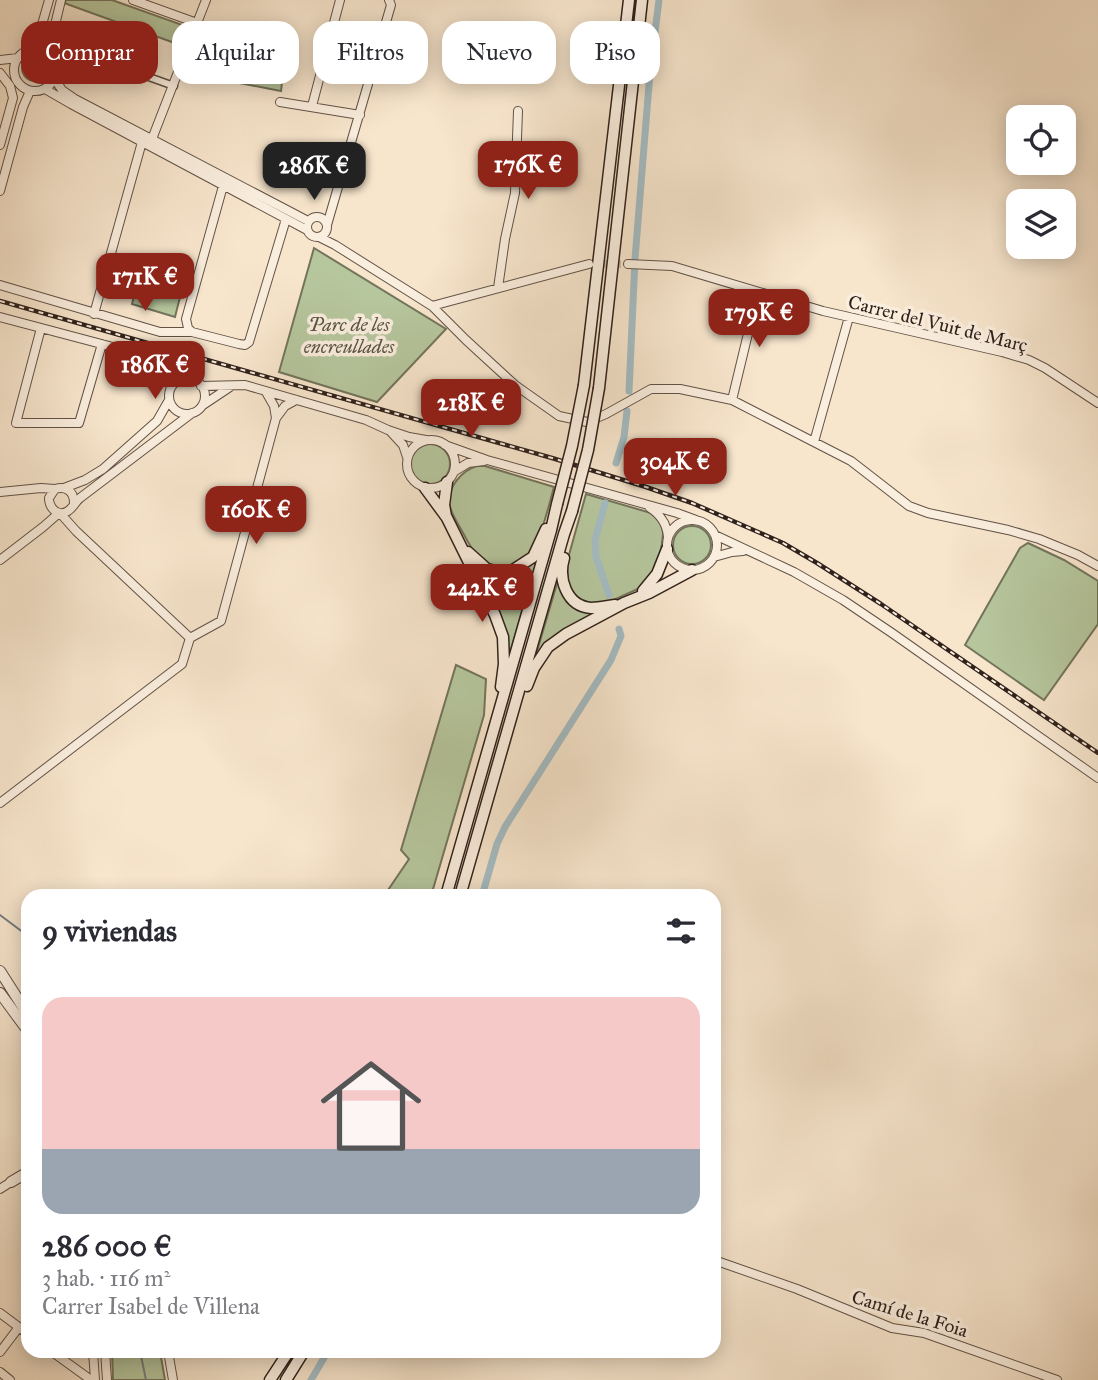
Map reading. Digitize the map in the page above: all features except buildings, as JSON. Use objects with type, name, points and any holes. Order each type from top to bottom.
[{"type":"main road","points":[[448,889],[551,530],[572,446],[584,385],[629,0]]},
{"type":"main road","points":[[462,889],[589,450],[599,388],[642,0]]},
{"type":"main road","points":[[447,482],[444,505],[447,518]]},
{"type":"main road","points":[[425,488],[447,518],[495,615],[503,637],[503,700]]},
{"type":"main road","points":[[462,546],[487,569],[505,572],[517,569],[533,557],[557,504]]},
{"type":"main road","points":[[572,510],[572,525],[562,569],[567,593],[578,603],[591,608],[624,603]]},
{"type":"main road","points":[[635,597],[657,575],[667,544]]},
{"type":"main road","points":[[516,703],[548,647],[566,634],[635,597],[649,593],[692,570]]},
{"type":"main road","points":[[270,1380],[284,1358]]},
{"type":"main road","points":[[286,1380],[300,1358]]},
{"type":"street","points":[[43,21],[49,0]]},
{"type":"street","points":[[56,21],[61,0]]},
{"type":"street","points":[[133,0],[191,21]]},
{"type":"street","points":[[198,21],[206,0]]},
{"type":"street","points":[[312,106],[341,0]]},
{"type":"street","points":[[319,237],[324,234],[333,207],[391,5],[389,0]]},
{"type":"street","points":[[14,74],[15,63],[21,56]]},
{"type":"street","points":[[0,62],[18,58]]},
{"type":"street","points":[[0,62],[14,74],[19,85],[30,91],[45,89],[51,84]]},
{"type":"street","points":[[0,72],[10,86],[13,98],[0,145]]},
{"type":"street","points":[[152,139],[174,86],[158,80]]},
{"type":"street","points":[[58,84],[67,94],[152,139],[311,219],[324,219],[335,245]]},
{"type":"street","points":[[45,89],[307,230],[312,236],[335,245],[432,306],[515,385],[559,416],[587,422],[651,389],[680,388],[732,400],[851,461],[909,506],[928,513],[1039,539],[1098,566]]},
{"type":"street","points":[[0,191],[23,107],[30,91]]},
{"type":"street","points":[[280,102],[360,115]]},
{"type":"street","points":[[498,288],[515,193],[519,111]]},
{"type":"street","points":[[94,314],[142,142]]},
{"type":"street","points":[[192,332],[188,328],[186,318],[223,186]]},
{"type":"street","points":[[307,230],[311,219],[333,207]]},
{"type":"street","points":[[0,285],[160,332],[192,332],[245,345],[249,342],[286,219]]},
{"type":"street","points":[[432,306],[589,264]]},
{"type":"street","name":"Carrer del Vuit de Març","points":[[628,264],[672,266],[849,317],[1002,352],[1045,368],[1098,402]]},
{"type":"street","points":[[732,400],[758,292]]},
{"type":"street","points":[[814,442],[849,317]]},
{"type":"street","points":[[1,318],[160,360],[185,379]]},
{"type":"street","points":[[41,328],[16,422],[79,423],[102,344]]},
{"type":"street","points":[[0,492],[59,488],[85,481],[103,469],[157,421],[169,400],[171,387],[166,367],[160,360]]},
{"type":"street","points":[[171,387],[185,379],[194,380],[201,386],[204,398],[202,406]]},
{"type":"street","points":[[44,527],[55,509],[72,506],[192,413],[233,385]]},
{"type":"street","points":[[201,386],[242,385],[265,391],[366,420],[409,437],[433,440],[487,460],[645,504],[695,520],[707,525],[715,535],[717,550],[714,557],[705,567],[692,570],[678,566],[669,556],[665,524],[660,516],[645,504]]},
{"type":"street","points":[[265,391],[274,406],[276,418]]},
{"type":"street","points":[[169,400],[177,412],[192,413]]},
{"type":"street","points":[[0,803],[182,664],[190,638],[221,621],[276,418],[285,406],[296,400]]},
{"type":"street","points":[[388,430],[405,449],[408,472],[418,485],[425,488],[440,487],[460,466],[487,460]]},
{"type":"street","points":[[407,457],[414,446],[426,440]]},
{"type":"street","points":[[445,444],[454,457],[454,472]]},
{"type":"street","points":[[59,488],[73,495],[74,529]]},
{"type":"street","points":[[55,509],[50,494],[59,488]]},
{"type":"street","points":[[30,489],[39,494],[190,638]]},
{"type":"street","points":[[667,544],[670,533],[678,524],[695,520]]},
{"type":"street","points":[[0,560],[44,527],[55,524],[74,529]]},
{"type":"street","points":[[715,535],[794,572],[843,600],[1098,778]]},
{"type":"street","points":[[714,557],[737,551],[753,553]]},
{"type":"street","points":[[0,971],[21,1004]]},
{"type":"street","points":[[0,993],[21,1021]]},
{"type":"street","points":[[0,1007],[12,1009]]},
{"type":"street","points":[[0,1189],[21,1176]]},
{"type":"street","name":"Camí de la Foia","points":[[721,1262],[797,1289],[892,1328],[924,1333],[1057,1380]]},
{"type":"street","points":[[0,1313],[19,1327],[0,1352]]},
{"type":"street","points":[[60,1358],[88,1379],[92,1358]]},
{"type":"street","points":[[105,1358],[107,1380]]},
{"type":"street","points":[[169,1358],[173,1380]]},
{"type":"street","points":[[0,1372],[10,1380]]},
{"type":"green space","points":[[66,0],[112,0],[172,21],[172,42],[158,37],[158,21],[114,21],[64,3]]},
{"type":"green space","points":[[244,84],[282,84],[281,91]]},
{"type":"green space","name":"Parc de les encreullades","points":[[314,248],[446,329],[377,402],[279,372]]},
{"type":"green space","points":[[142,265],[185,277],[175,317],[132,304]]},
{"type":"green space","points":[[430,444],[438,445],[444,450],[449,456],[449,472],[444,478],[438,483],[430,484],[422,483],[416,478],[411,472],[410,464],[411,456],[416,450],[422,445]]},
{"type":"green space","points":[[477,466],[485,466],[554,487],[536,543],[527,557],[519,563],[503,567],[482,560],[469,544],[454,517],[449,502],[451,490],[462,475]]},
{"type":"green space","points":[[586,494],[651,513],[662,525],[660,560],[656,570],[640,588],[607,603],[591,604],[576,597],[568,585],[567,562]]},
{"type":"green space","points":[[692,526],[706,531],[711,545],[706,559],[692,564],[678,559],[673,545],[678,531]]},
{"type":"green space","points":[[1028,543],[1064,560],[1098,581],[1098,624],[1044,700],[965,645],[1020,548]]},
{"type":"green space","points":[[538,556],[509,656],[475,564],[501,572],[516,573],[531,565]]},
{"type":"green space","points":[[558,580],[562,591],[600,611],[535,658]]},
{"type":"green space","points":[[456,665],[486,679],[484,715],[433,889],[389,889],[409,859],[401,850]]},
{"type":"green space","points":[[112,1358],[161,1358],[165,1380],[113,1380]]},
{"type":"waterway","points":[[629,391],[635,259],[650,72],[659,0]]},
{"type":"waterway","points":[[616,463],[624,437],[627,411]]},
{"type":"waterway","points":[[605,503],[595,540],[596,557],[609,595]]},
{"type":"waterway","points":[[484,889],[497,844],[505,827],[611,660],[621,636],[619,629]]},
{"type":"waterway","points":[[0,915],[21,931]]},
{"type":"waterway","points":[[141,1358],[146,1380]]},
{"type":"waterway","points":[[311,1380],[324,1358]]},
{"type":"tunnel","points":[[589,264],[628,264]]},
{"type":"railway","points":[[0,301],[552,458],[692,503],[783,543],[817,563],[1098,753]]}]
